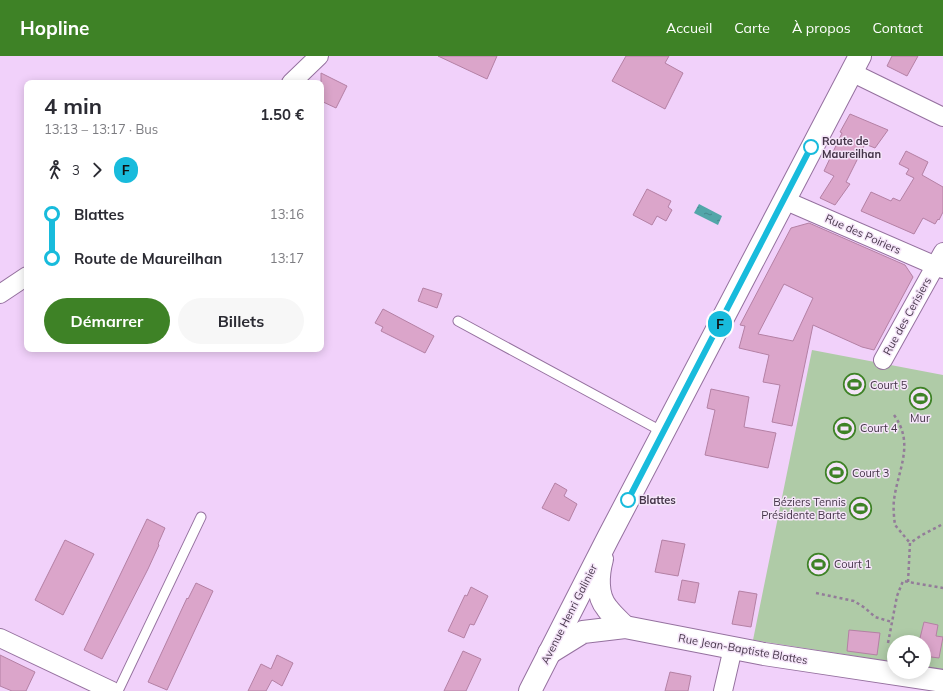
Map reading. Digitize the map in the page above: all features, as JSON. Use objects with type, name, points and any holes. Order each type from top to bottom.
[{"type":"main road","name":"Avenue Henri Galinier","points":[[530,691],[855,64]]},
{"type":"main road","name":"Avenue Henri Galinier","points":[[608,538],[598,573],[600,594],[606,607],[625,627]]},
{"type":"main road","name":"Rue Jean-Baptiste Blattes","points":[[549,653],[583,632],[625,627],[733,648],[943,681]]},
{"type":"street","points":[[294,80],[319,56]]},
{"type":"street","points":[[855,64],[943,117]]},
{"type":"street","name":"Rue des Poiriers","points":[[784,200],[940,262]]},
{"type":"street","name":"Rue des Cerisiers","points":[[883,360],[940,262]]},
{"type":"street","points":[[0,294],[24,278]]},
{"type":"street","points":[[0,638],[103,689]]},
{"type":"street","points":[[723,691],[733,648]]},
{"type":"lane","points":[[458,321],[664,432]]},
{"type":"lane","points":[[118,691],[201,517]]},
{"type":"path","points":[[894,415],[904,435],[904,454],[894,502],[895,525],[910,543],[908,582]]},
{"type":"path","points":[[910,543],[922,534],[943,524]]},
{"type":"path","points":[[890,635],[897,596],[903,581],[943,588]]},
{"type":"path","points":[[816,593],[854,601],[875,617],[892,622]]},
{"type":"shaded area","name":"Béziers Tennis Présidente Barte","points":[[812,350],[943,375],[943,669],[931,668],[931,635],[887,635],[887,661],[753,640]]},
{"type":"water","points":[[699,204],[722,216],[718,225],[694,213]]},
{"type":"building","points":[[438,56],[497,56],[487,79]]},
{"type":"building","points":[[626,56],[669,56],[665,63],[683,73],[665,109],[612,81]]},
{"type":"building","points":[[892,56],[918,56],[907,76],[887,66]]},
{"type":"building","points":[[321,73],[347,86],[336,108],[324,102],[324,80],[321,80]]},
{"type":"building","points":[[850,114],[888,130],[875,148],[865,144],[846,182],[850,184],[835,205],[820,198],[834,176],[824,171],[842,133],[840,132]]},
{"type":"building","points":[[906,151],[928,162],[922,175],[943,187],[943,212],[939,220],[938,219],[935,224],[923,218],[914,234],[861,211],[871,192],[891,201],[893,198],[900,201],[914,178],[906,174],[909,169],[899,164]]},
{"type":"building","points":[[647,189],[671,201],[668,207],[672,210],[666,221],[657,216],[652,225],[633,215]]},
{"type":"building","points":[[809,223],[905,265],[913,277],[874,350],[862,347],[813,325],[792,426],[772,422],[780,385],[763,382],[769,355],[739,348],[745,326],[740,325],[791,228]],"holes":[[[784,284],[813,298],[793,341],[758,334]]]},
{"type":"building","points":[[423,288],[442,294],[437,308],[418,301]]},
{"type":"building","points":[[383,309],[434,336],[425,353],[381,331],[383,327],[375,323]]},
{"type":"building","points":[[711,389],[749,397],[744,427],[776,433],[768,468],[705,455],[715,410],[707,408]]},
{"type":"building","points":[[555,483],[567,490],[564,496],[577,504],[569,521],[542,508]]},
{"type":"building","points":[[147,519],[165,528],[148,569],[102,659],[84,650]]},
{"type":"building","points":[[65,540],[94,554],[63,615],[35,600]]},
{"type":"building","points":[[662,540],[685,544],[678,576],[655,572]]},
{"type":"building","points":[[682,580],[699,583],[695,603],[678,600]]},
{"type":"building","points":[[196,583],[213,591],[167,690],[148,682],[187,598],[188,599]]},
{"type":"building","points":[[471,587],[488,596],[474,625],[470,624],[464,638],[448,631],[465,595],[467,596]]},
{"type":"building","points":[[739,591],[757,594],[751,627],[732,624]]},
{"type":"building","points":[[924,622],[938,625],[936,636],[943,637],[939,658],[931,657],[931,635],[921,635]]},
{"type":"building","points":[[849,630],[880,633],[877,655],[847,651]]},
{"type":"building","points":[[463,651],[481,659],[466,691],[444,691]]},
{"type":"building","points":[[0,655],[35,672],[26,691],[12,691],[0,686]]},
{"type":"building","points":[[277,655],[293,663],[282,686],[272,680],[266,691],[248,691],[261,664],[271,669]]},
{"type":"building","points":[[670,672],[691,676],[688,691],[665,691]]},
{"type":"bus line","name":"F","points":[[628,500],[811,147]]},
{"type":"place","name":"Route de Maureilhan","points":[[811,147]]},
{"type":"place","name":"Court 5","points":[[854,385]]},
{"type":"place","name":"Mur","points":[[920,398]]},
{"type":"place","name":"Court 4","points":[[845,428]]},
{"type":"place","name":"Court 3","points":[[836,473]]},
{"type":"place","name":"Blattes","points":[[628,500]]},
{"type":"place","name":"Béziers Tennis Présidente Barte","points":[[861,508]]},
{"type":"place","name":"Court 1","points":[[818,564]]}]
